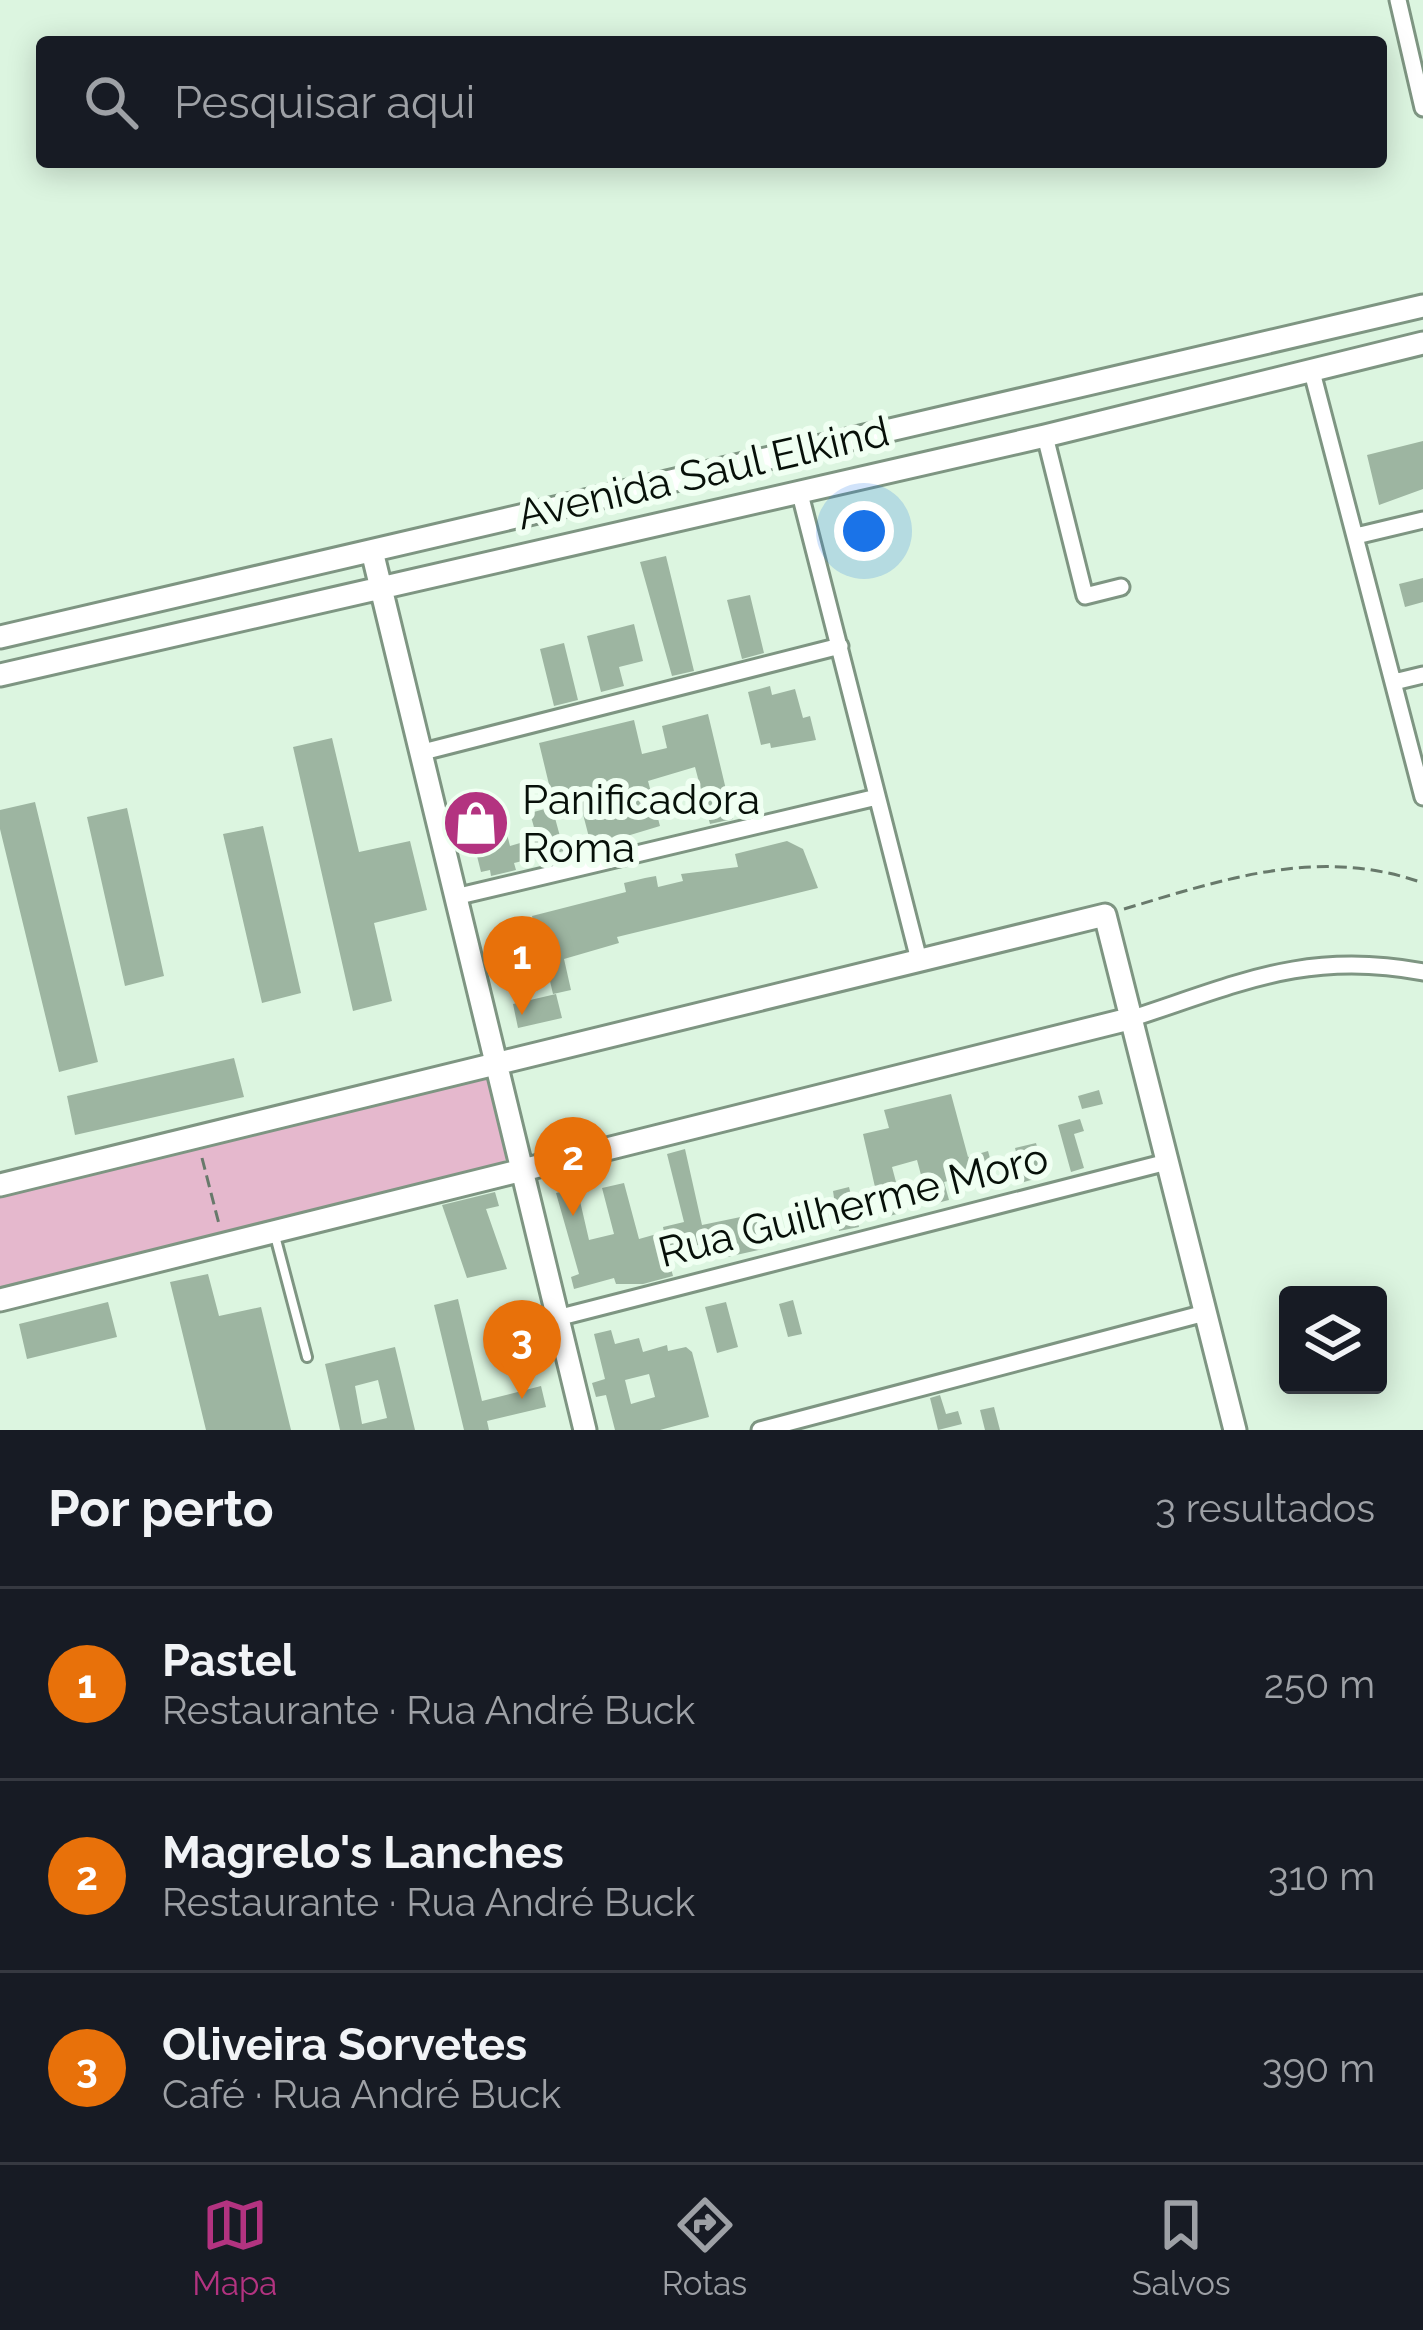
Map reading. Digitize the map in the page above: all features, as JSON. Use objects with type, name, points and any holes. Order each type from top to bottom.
[{"type":"street","points":[[1399,0],[1423,108]]},
{"type":"street","name":"Avenida Saul Elkind","points":[[0,637],[1423,306]]},
{"type":"street","points":[[1302,334],[1423,797]]},
{"type":"street","name":"Avenida Saul Elkind","points":[[0,675],[1045,436],[1423,343]]},
{"type":"street","points":[[1045,436],[1085,596],[1121,587]]},
{"type":"street","points":[[799,490],[919,960]]},
{"type":"street","points":[[1356,536],[1423,520]]},
{"type":"street","points":[[372,551],[585,1430]]},
{"type":"street","points":[[419,753],[840,646]]},
{"type":"street","points":[[1394,682],[1423,675]]},
{"type":"street","points":[[455,897],[877,797]]},
{"type":"street","points":[[0,1185],[1105,915],[1235,1430]]},
{"type":"street","points":[[0,1300],[1133,1018],[1282,969],[1344,961],[1423,972]]},
{"type":"street","name":"Rua Guilherme Moro","points":[[557,1318],[1167,1162]]},
{"type":"street","points":[[760,1430],[1205,1313]]},
{"type":"lane","points":[[274,1231],[307,1357]]},
{"type":"path","points":[[1105,915],[1255,870],[1303,864],[1348,866],[1423,884]]},
{"type":"path","points":[[197,1136],[224,1244]]},
{"type":"shaded area","points":[[488,1075],[509,1157],[503,1162],[0,1288],[0,1198]]},
{"type":"building","points":[[1423,441],[1423,489],[1379,505],[1367,455]]},
{"type":"building","points":[[666,556],[694,671],[672,676],[640,562]]},
{"type":"building","points":[[1423,578],[1423,602],[1405,607],[1399,584]]},
{"type":"building","points":[[750,595],[764,653],[742,659],[727,600]]},
{"type":"building","points":[[634,624],[643,661],[619,667],[624,686],[601,692],[587,636]]},
{"type":"building","points":[[564,643],[578,700],[554,706],[540,649]]},
{"type":"building","points":[[770,686],[772,695],[795,689],[803,718],[810,716],[816,740],[771,748],[770,743],[761,745],[748,692]]},
{"type":"building","points":[[708,714],[733,819],[710,824],[695,767],[648,781],[660,826],[617,839],[591,845],[578,795],[553,801],[539,743],[634,720],[642,754],[667,748],[662,726]]},
{"type":"building","points":[[332,738],[359,852],[410,841],[427,910],[374,923],[392,1001],[353,1011],[293,747]]},
{"type":"building","points":[[493,800],[501,836],[507,834],[510,846],[537,838],[530,813],[552,807],[564,851],[514,863],[516,870],[491,876],[490,870],[481,872],[471,832],[462,834],[458,820],[472,817],[469,805]]},
{"type":"building","points":[[35,802],[98,1062],[59,1072],[0,829],[0,810]]},
{"type":"building","points":[[127,808],[164,976],[125,986],[87,817]]},
{"type":"building","points":[[263,826],[301,993],[262,1003],[223,834]]},
{"type":"building","points":[[787,841],[803,849],[818,888],[617,937],[619,943],[564,959],[571,990],[553,994],[546,964],[502,978],[496,949],[537,939],[532,916],[626,892],[624,883],[645,878],[656,876],[658,887],[683,881],[681,874],[738,867],[735,854]]},
{"type":"building","points":[[556,994],[562,1018],[518,1028],[513,1004]]},
{"type":"building","points":[[234,1058],[244,1097],[75,1135],[67,1096]]},
{"type":"building","points":[[1099,1090],[1103,1104],[1082,1109],[1078,1096]]},
{"type":"building","points":[[951,1094],[968,1157],[988,1151],[993,1169],[944,1182],[949,1200],[929,1205],[917,1160],[892,1167],[904,1212],[882,1218],[863,1134],[889,1128],[884,1110]]},
{"type":"building","points":[[1080,1119],[1084,1131],[1074,1134],[1084,1168],[1071,1172],[1058,1125]]},
{"type":"building","points":[[1036,1143],[1045,1176],[1024,1182],[1015,1148]]},
{"type":"building","points":[[685,1149],[702,1225],[755,1214],[763,1249],[718,1259],[714,1241],[667,1253],[673,1276],[643,1284],[616,1284],[614,1278],[574,1289],[571,1277],[579,1274],[556,1193],[577,1188],[589,1240],[614,1234],[602,1188],[624,1183],[639,1239],[664,1232],[663,1227],[684,1222],[667,1154]]},
{"type":"building","points":[[849,1187],[859,1227],[839,1231],[833,1191]]},
{"type":"building","points":[[495,1192],[499,1206],[486,1209],[507,1269],[467,1278],[442,1205]]},
{"type":"building","points":[[208,1274],[219,1316],[261,1307],[291,1430],[206,1430],[170,1282]]},
{"type":"building","points":[[458,1299],[482,1401],[541,1386],[546,1407],[487,1421],[489,1430],[464,1430],[434,1305]]},
{"type":"building","points":[[793,1300],[802,1334],[788,1337],[779,1304]]},
{"type":"building","points":[[108,1302],[117,1337],[27,1359],[19,1324]]},
{"type":"building","points":[[726,1302],[738,1347],[717,1353],[705,1307]]},
{"type":"building","points":[[611,1330],[615,1344],[639,1338],[643,1352],[667,1345],[668,1351],[686,1347],[692,1352],[709,1417],[660,1430],[615,1430],[606,1395],[596,1397],[592,1383],[605,1379],[594,1334]],"holes":[[[649,1374],[655,1397],[631,1404],[625,1380]]]},
{"type":"building","points":[[395,1347],[415,1430],[340,1430],[325,1364]],"holes":[[[378,1380],[387,1418],[362,1424],[355,1386]]]},
{"type":"building","points":[[940,1395],[946,1414],[958,1411],[962,1424],[938,1430],[930,1398]]},
{"type":"building","points":[[994,1407],[1000,1430],[985,1430],[980,1410]]},
{"type":"place","name":"Panificadora Roma","points":[[476,823]]},
{"type":"place","name":"Pastel","points":[[522,1015]]},
{"type":"place","name":"Magrelo's Lanches","points":[[573,1216]]},
{"type":"place","name":"Oliveira Sorvetes","points":[[522,1399]]}]
